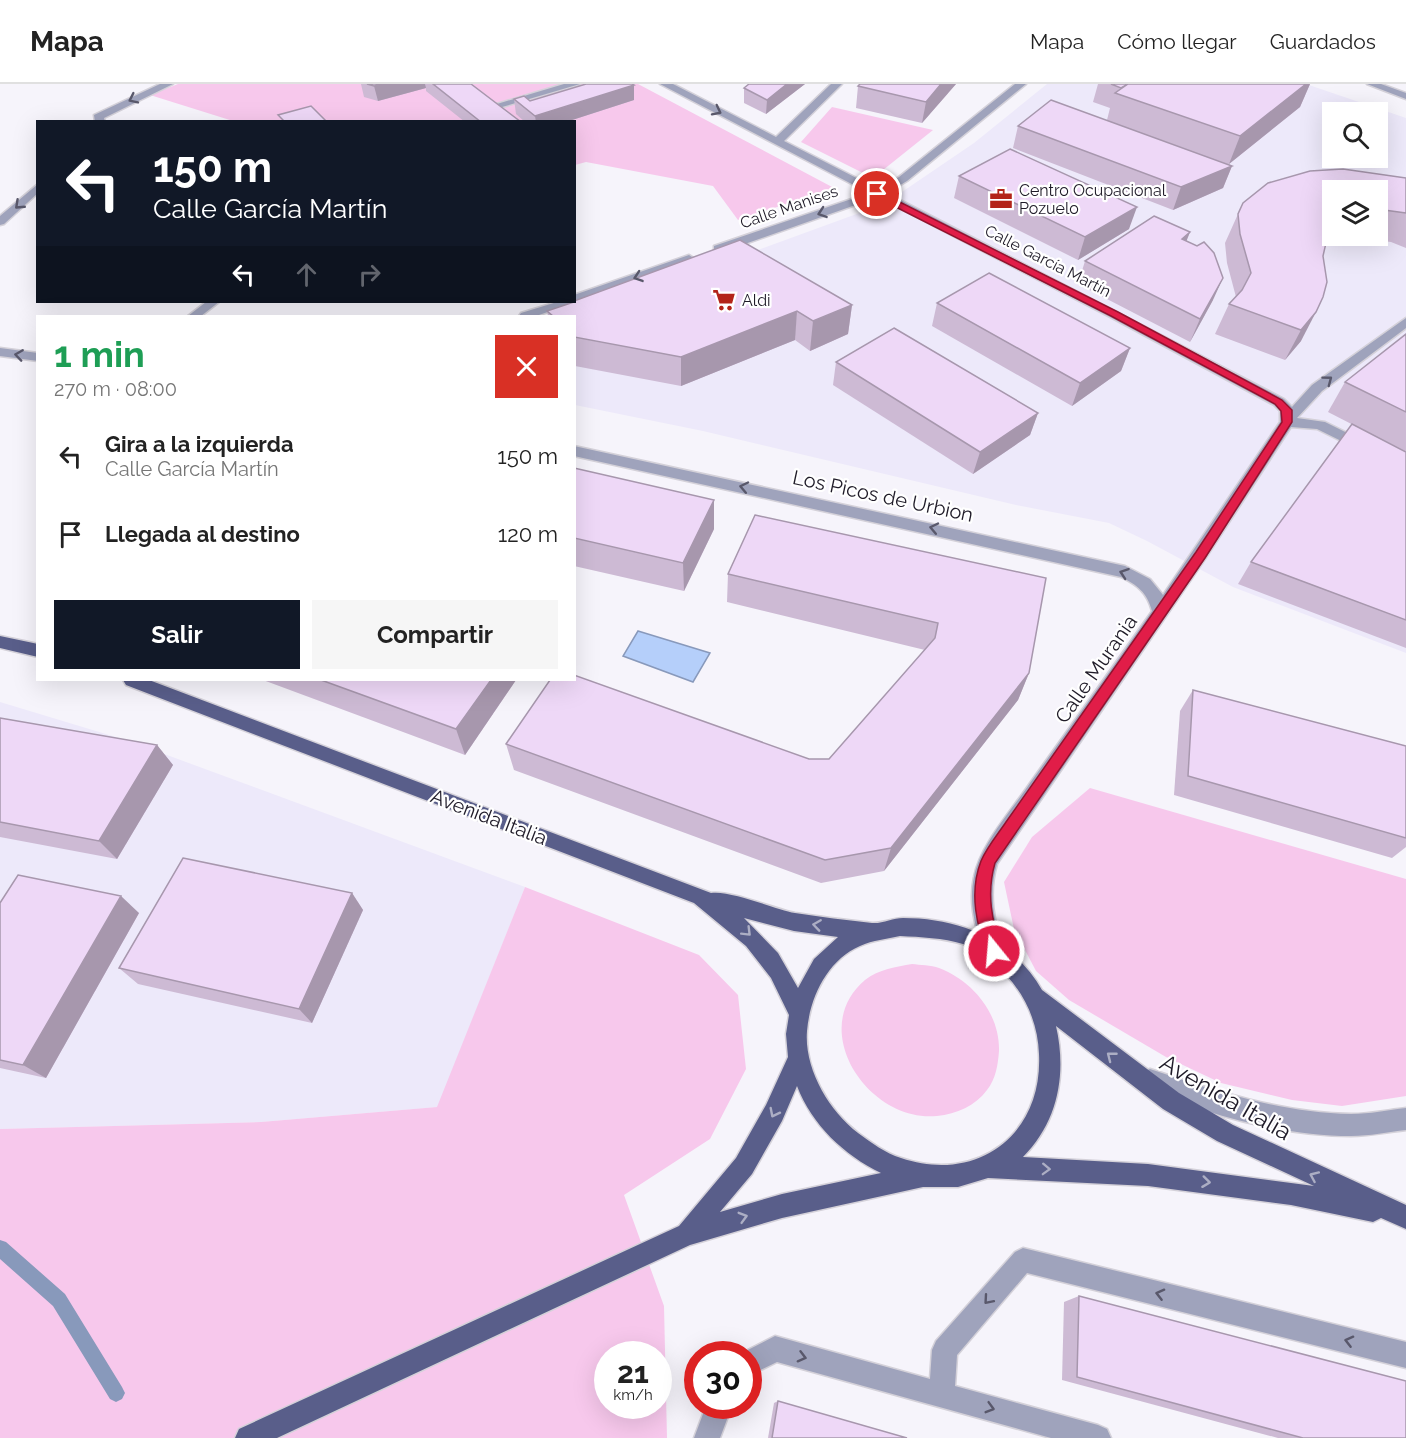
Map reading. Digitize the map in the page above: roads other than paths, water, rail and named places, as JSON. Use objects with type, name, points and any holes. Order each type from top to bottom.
[{"type":"main road","points":[[0,642],[36,651]]},
{"type":"main road","name":"Avenida Italia","points":[[135,681],[330,758],[701,897],[736,922],[757,942],[778,970],[799,1013]]},
{"type":"main road","points":[[701,897],[794,922],[876,932]]},
{"type":"main road","points":[[248,1438],[687,1234],[782,1206],[923,1176],[957,1176],[988,1167],[1018,1148],[1040,1119],[1051,1086],[1052,1050],[1035,997],[1024,981],[994,951],[954,932],[900,927],[876,932],[843,944],[827,957],[811,980],[799,1013],[796,1035],[798,1059],[813,1100],[841,1136],[879,1162],[923,1176]]},
{"type":"main road","name":"Avenida Italia","points":[[1035,997],[1171,1101],[1225,1133],[1406,1217]]},
{"type":"main road","points":[[687,1234],[744,1166],[774,1113],[798,1059]]},
{"type":"main road","points":[[988,1167],[1148,1175],[1291,1193],[1406,1217]]},
{"type":"street","points":[[99,119],[168,84]]},
{"type":"street","points":[[501,104],[575,84]]},
{"type":"street","name":"Calle García Martín","points":[[665,84],[1114,314],[1279,402],[1287,410],[1287,422]]},
{"type":"street","points":[[776,142],[837,84]]},
{"type":"street","name":"Calle Manises","points":[[576,298],[877,194],[903,179],[1021,84]]},
{"type":"street","points":[[1372,84],[1406,96]]},
{"type":"street","points":[[0,222],[36,189]]},
{"type":"street","points":[[195,315],[212,303]]},
{"type":"street","points":[[528,315],[565,303]]},
{"type":"street","name":"Calle Murania","points":[[994,951],[985,925],[982,897],[983,878],[988,861],[1161,612],[1304,400],[1406,322]]},
{"type":"street","points":[[0,352],[36,357]]},
{"type":"street","points":[[1287,422],[1320,425],[1406,468]]},
{"type":"street","name":"Los Picos de Urbion","points":[[576,451],[1125,572],[1147,582],[1157,596],[1161,612]]},
{"type":"street","points":[[1135,1075],[1229,1106],[1266,1115],[1352,1125],[1406,1119]]},
{"type":"street","points":[[941,1394],[945,1350],[1023,1260],[1406,1355]]},
{"type":"street","points":[[762,1357],[775,1350],[1098,1438]]},
{"type":"street","points":[[707,1438],[714,1419]]},
{"type":"water","points":[[638,631],[710,653],[693,682],[623,656]]},
{"type":"waterway","points":[[0,1248],[59,1300],[116,1393]]},
{"type":"place","name":"Centro Ocupacional Pozuelo","points":[[1001,199]]},
{"type":"place","name":"Aldi","points":[[724,300]]}]
